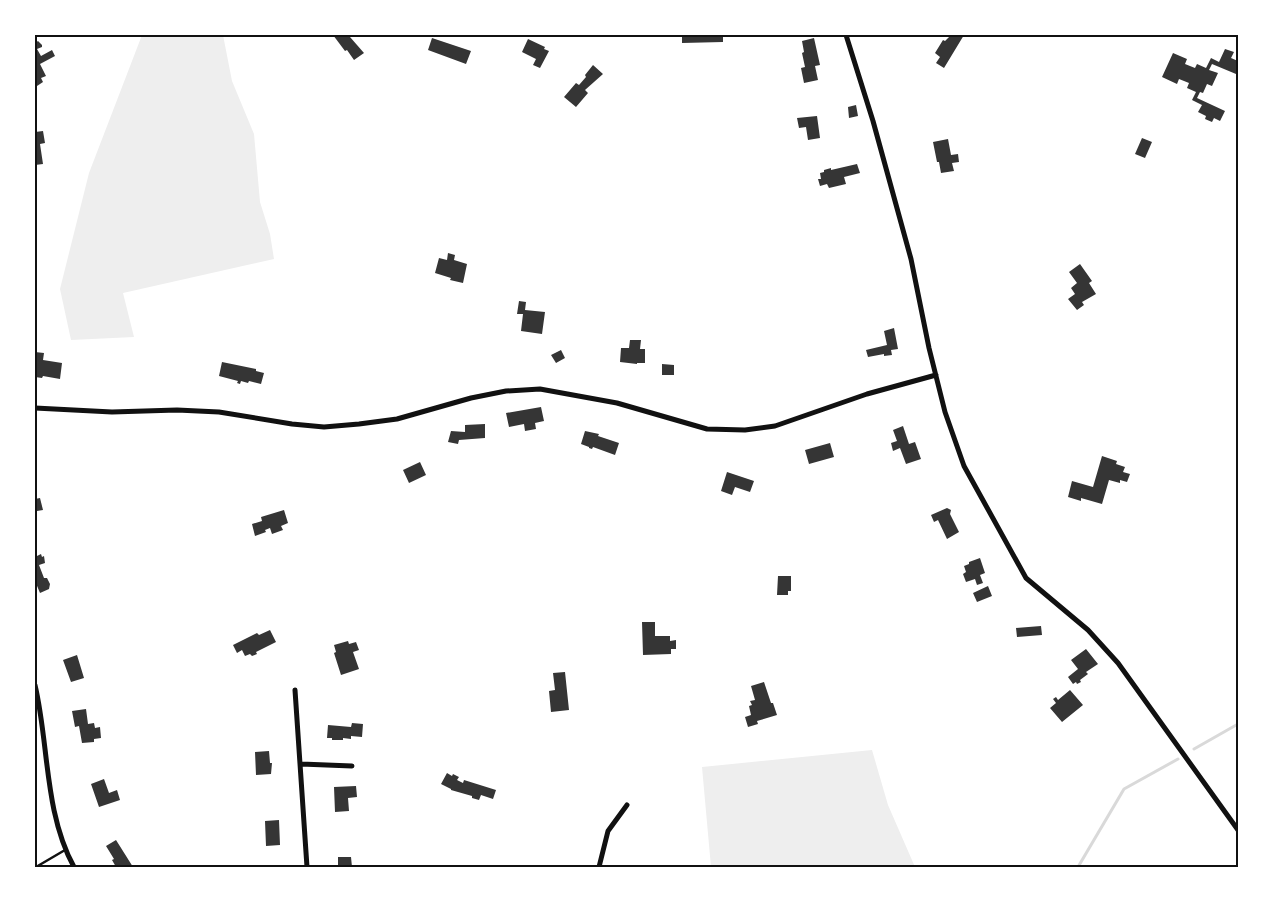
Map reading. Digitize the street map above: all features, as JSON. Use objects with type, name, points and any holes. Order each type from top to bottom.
[{"type":"street","points":[[846,35],[912,258],[929,348],[946,412],[964,466],[1026,578],[1088,630],[1118,663],[1238,830]]},
{"type":"street","points":[[35,408],[95,412],[177,410],[219,412],[292,424],[324,427],[397,419],[471,398],[506,391],[540,389],[617,403],[707,429],[746,430],[775,426],[867,394],[936,375]]},
{"type":"street","points":[[35,685],[55,812],[65,850],[74,867]]},
{"type":"street","points":[[295,690],[307,867]]},
{"type":"street","points":[[300,764],[352,766]]},
{"type":"street","points":[[599,867],[608,831],[627,805]]},
{"type":"lane","points":[[36,867],[65,850]]},
{"type":"shaded area","points":[[142,35],[223,35],[232,81],[254,134],[260,202],[270,234],[274,259],[123,293],[134,337],[71,340],[60,289],[89,173]]},
{"type":"shaded area","points":[[872,750],[888,805],[915,867],[711,867],[702,767]]},
{"type":"building","points":[[333,35],[353,35],[350,37],[364,53],[354,60]]},
{"type":"building","points":[[682,35],[723,35],[723,42],[682,43]]},
{"type":"building","points":[[951,35],[964,35],[944,68],[936,63],[940,57],[935,53],[943,40],[945,41]]},
{"type":"building","points":[[432,38],[471,51],[466,64],[428,50]]},
{"type":"building","points":[[814,38],[820,65],[815,66],[818,80],[804,83],[801,68],[805,67],[802,41]]},
{"type":"building","points":[[528,39],[549,51],[540,68],[533,65],[536,59],[522,52]]},
{"type":"building","points":[[38,41],[42,45],[42,47],[37,49],[41,56],[52,50],[55,56],[40,64],[46,76],[41,78],[43,82],[37,86],[35,83],[35,43]]},
{"type":"building","points":[[1225,49],[1234,52],[1231,58],[1238,61],[1236,74],[1212,64],[1209,70],[1218,73],[1212,86],[1207,84],[1203,93],[1200,92],[1197,98],[1225,111],[1220,121],[1214,118],[1212,122],[1205,119],[1206,116],[1198,112],[1202,105],[1192,100],[1196,92],[1187,88],[1189,83],[1179,79],[1177,84],[1162,77],[1173,53],[1187,59],[1185,64],[1195,68],[1197,64],[1206,68],[1211,58],[1219,62]]},
{"type":"building","points":[[593,65],[603,74],[585,90],[588,93],[576,107],[564,97],[576,83],[579,85]]},
{"type":"building","points":[[856,105],[858,116],[849,118],[848,107]]},
{"type":"building","points":[[817,116],[820,138],[808,140],[806,127],[799,128],[797,118]]},
{"type":"building","points":[[43,131],[45,143],[40,144],[43,164],[35,165],[35,132]]},
{"type":"building","points":[[1142,138],[1152,142],[1145,158],[1135,154]]},
{"type":"building","points":[[948,139],[951,155],[958,154],[959,162],[952,163],[954,171],[941,173],[933,142]]},
{"type":"building","points":[[857,164],[860,173],[844,177],[846,184],[829,188],[827,184],[820,186],[818,179],[821,179],[820,173],[824,172],[824,170]]},
{"type":"building","points":[[448,253],[455,255],[454,260],[467,264],[463,283],[450,280],[451,278],[435,273],[439,258],[447,260]]},
{"type":"building","points":[[1080,264],[1092,281],[1089,283],[1096,294],[1082,302],[1084,305],[1077,310],[1068,299],[1075,294],[1071,288],[1077,283],[1069,272]]},
{"type":"building","points":[[519,301],[526,302],[525,310],[545,312],[542,334],[521,331],[523,314],[517,314]]},
{"type":"building","points":[[894,328],[898,349],[891,350],[892,355],[884,356],[884,354],[868,357],[866,350],[887,345],[884,331]]},
{"type":"building","points":[[630,340],[641,340],[640,349],[645,349],[645,363],[620,362],[621,348],[629,348]]},
{"type":"building","points":[[561,350],[565,358],[556,363],[551,355]]},
{"type":"building","points":[[35,352],[44,353],[43,360],[62,363],[60,379],[43,376],[42,378],[35,377]]},
{"type":"building","points":[[222,362],[256,369],[256,371],[264,373],[261,384],[241,381],[240,384],[237,383],[238,381],[219,376]]},
{"type":"building","points":[[662,364],[674,365],[674,375],[662,375]]},
{"type":"building","points":[[541,407],[544,421],[535,423],[536,429],[525,431],[524,424],[509,427],[506,413]]},
{"type":"building","points":[[485,424],[485,438],[459,440],[458,444],[448,442],[451,431],[465,432],[465,425]]},
{"type":"building","points":[[903,426],[909,444],[915,442],[921,459],[906,464],[900,448],[893,451],[891,443],[897,441],[893,430]]},
{"type":"building","points":[[585,431],[599,434],[598,436],[619,443],[615,455],[581,444]]},
{"type":"building","points":[[830,443],[834,457],[809,464],[805,450]]},
{"type":"building","points":[[1102,456],[1117,461],[1116,464],[1125,467],[1123,472],[1130,474],[1127,482],[1120,480],[1120,483],[1109,480],[1102,504],[1081,498],[1081,501],[1068,497],[1072,481],[1093,487]]},
{"type":"building","points":[[420,462],[426,475],[409,483],[403,470]]},
{"type":"building","points":[[727,472],[754,481],[750,492],[735,487],[732,495],[721,491]]},
{"type":"building","points":[[40,498],[43,510],[37,511],[35,510],[35,499]]},
{"type":"building","points":[[947,508],[951,510],[950,514],[959,532],[947,539],[938,520],[934,522],[931,515]]},
{"type":"building","points":[[284,510],[288,523],[281,526],[283,530],[272,534],[270,528],[265,530],[266,532],[255,536],[252,524],[262,521],[261,517]]},
{"type":"building","points":[[35,551],[37,556],[41,554],[42,557],[44,556],[45,563],[39,565],[44,578],[47,578],[50,584],[49,589],[40,593],[35,581]]},
{"type":"building","points":[[980,558],[985,573],[980,575],[983,583],[977,585],[975,579],[966,582],[963,574],[966,572],[964,566]]},
{"type":"building","points":[[778,576],[791,576],[791,591],[788,591],[788,595],[777,595]]},
{"type":"building","points":[[988,586],[992,596],[977,602],[973,593]]},
{"type":"building","points":[[642,622],[655,622],[655,636],[670,636],[670,641],[676,640],[676,649],[671,649],[671,654],[643,655]]},
{"type":"building","points":[[1041,626],[1042,635],[1017,637],[1016,628]]},
{"type":"building","points":[[270,630],[276,642],[252,656],[250,654],[245,656],[242,650],[237,653],[233,645],[257,633],[259,635]]},
{"type":"building","points":[[348,641],[349,644],[356,642],[359,650],[353,652],[359,669],[341,675],[334,653],[336,652],[334,645]]},
{"type":"building","points":[[1086,649],[1098,664],[1086,672],[1088,674],[1080,680],[1081,682],[1073,684],[1068,677],[1078,669],[1071,660]]},
{"type":"building","points":[[77,655],[84,678],[71,682],[63,660]]},
{"type":"building","points":[[565,672],[569,710],[551,712],[549,691],[555,690],[553,673]]},
{"type":"building","points":[[764,682],[777,715],[757,721],[758,724],[748,727],[745,717],[751,715],[749,706],[752,705],[750,701],[755,700],[751,686]]},
{"type":"building","points":[[1070,690],[1083,705],[1062,722],[1050,708],[1056,703],[1053,699],[1056,697],[1058,700]]},
{"type":"building","points":[[86,709],[88,724],[94,723],[95,728],[100,727],[101,738],[94,739],[94,742],[82,743],[79,726],[75,727],[72,711]]},
{"type":"building","points":[[352,723],[363,724],[362,737],[351,736],[351,739],[343,738],[343,740],[327,738],[328,725],[351,727]]},
{"type":"building","points":[[269,751],[270,763],[272,763],[271,774],[256,775],[255,752]]},
{"type":"building","points":[[447,773],[459,777],[457,780],[463,783],[464,780],[496,790],[493,799],[481,795],[479,800],[451,790],[441,784]]},
{"type":"building","points":[[104,779],[109,793],[117,790],[120,800],[99,807],[91,784]]},
{"type":"building","points":[[356,786],[357,797],[348,798],[349,811],[335,812],[334,787]]},
{"type":"building","points":[[279,820],[280,845],[266,846],[265,821]]},
{"type":"building","points":[[116,840],[133,867],[116,867],[112,860],[114,859],[106,846]]},
{"type":"building","points":[[338,857],[351,857],[352,867],[338,867]]},
{"type":"waterway","points":[[1194,749],[1238,724]]},
{"type":"waterway","points":[[1078,867],[1124,789],[1178,759]]}]
